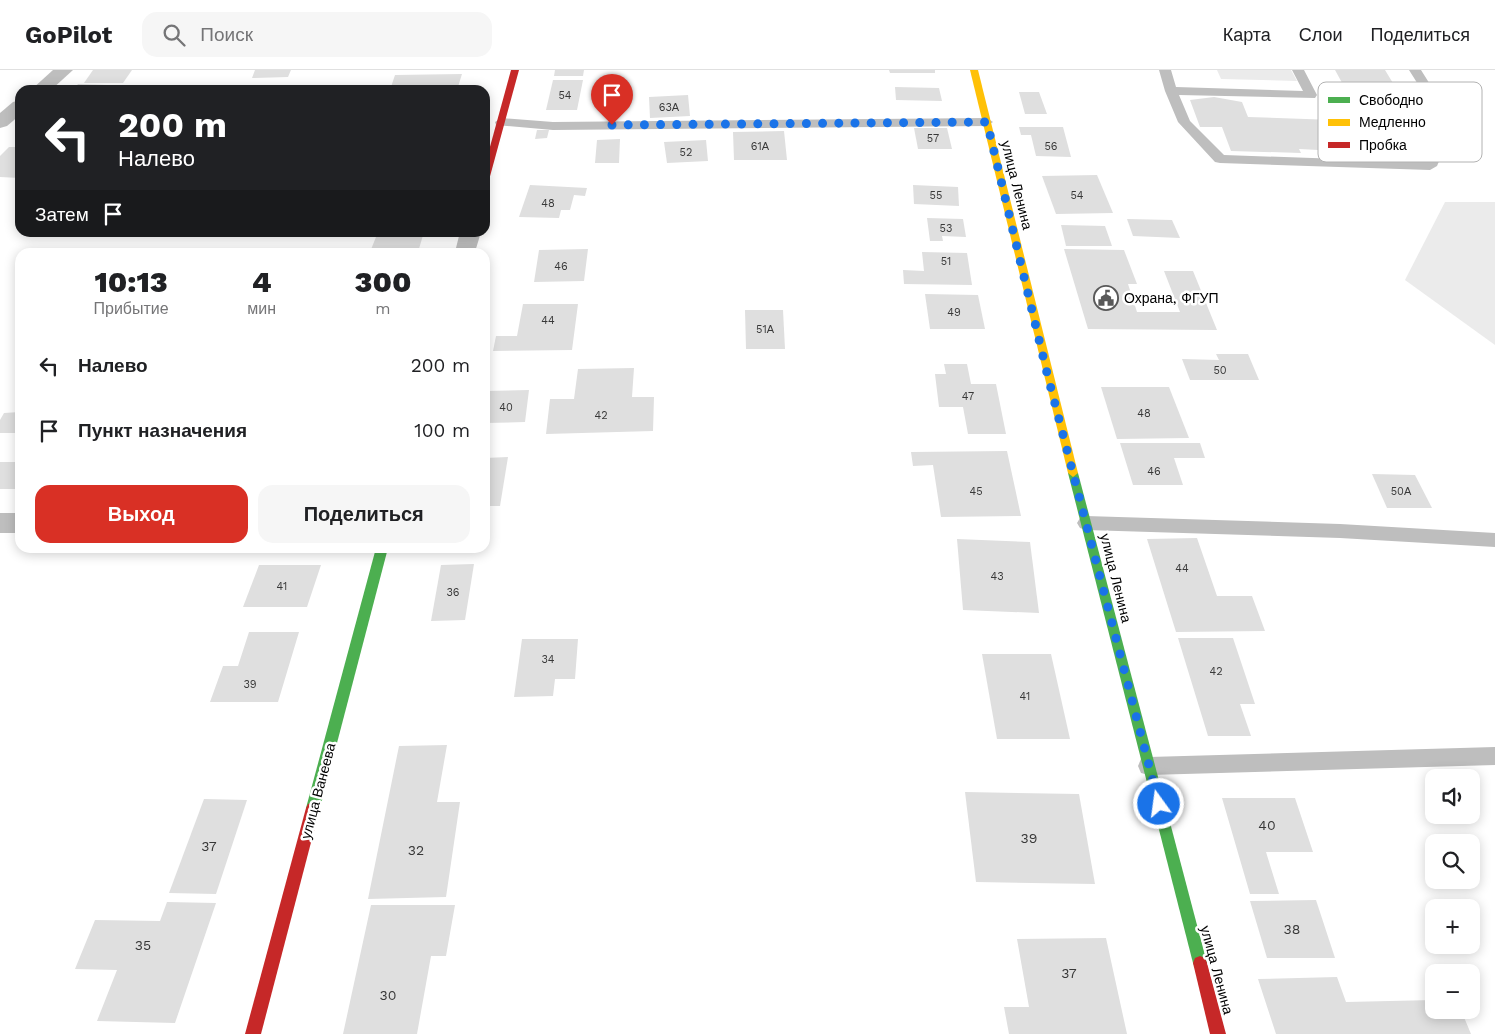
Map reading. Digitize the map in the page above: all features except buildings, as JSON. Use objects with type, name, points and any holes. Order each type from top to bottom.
[{"type":"street","points":[[46,85],[64,70]]},
{"type":"street","points":[[490,162],[515,70]]},
{"type":"street","name":"улица Ленина","points":[[974,70],[1047,373],[1218,1034]]},
{"type":"street","points":[[0,122],[15,110]]},
{"type":"street","points":[[0,523],[15,524]]},
{"type":"street","name":"улица Ванеева","points":[[253,1034],[381,553]]},
{"type":"lane","points":[[1165,70],[1171,91],[1184,122],[1220,159],[1430,166],[1432,162]]},
{"type":"lane","points":[[1171,91],[1311,95],[1298,70]]},
{"type":"lane","points":[[1415,70],[1423,82]]},
{"type":"lane","points":[[501,122],[563,126],[987,122]]},
{"type":"lane","points":[[1086,523],[1340,531],[1495,540]]},
{"type":"lane","points":[[1149,766],[1495,756]]},
{"type":"shaded area","points":[[1217,70],[1291,70],[1297,81],[1221,79]]},
{"type":"shaded area","points":[[1445,202],[1495,202],[1495,345],[1405,280]]},
{"type":"traffic: fast","points":[[1073,473],[1200,963]]},
{"type":"traffic: fast","points":[[313,808],[381,553]]},
{"type":"traffic: slow","points":[[974,70],[1073,473]]},
{"type":"traffic: jam","points":[[490,162],[515,70]]},
{"type":"traffic: jam","points":[[253,1034],[313,808]]},
{"type":"traffic: jam","points":[[1200,963],[1218,1034]]},
{"type":"place","name":"Охрана, ФГУП","points":[[1106,298]]},
{"type":"route","points":[[612,125],[987,122],[1047,373],[1159,804]]}]
